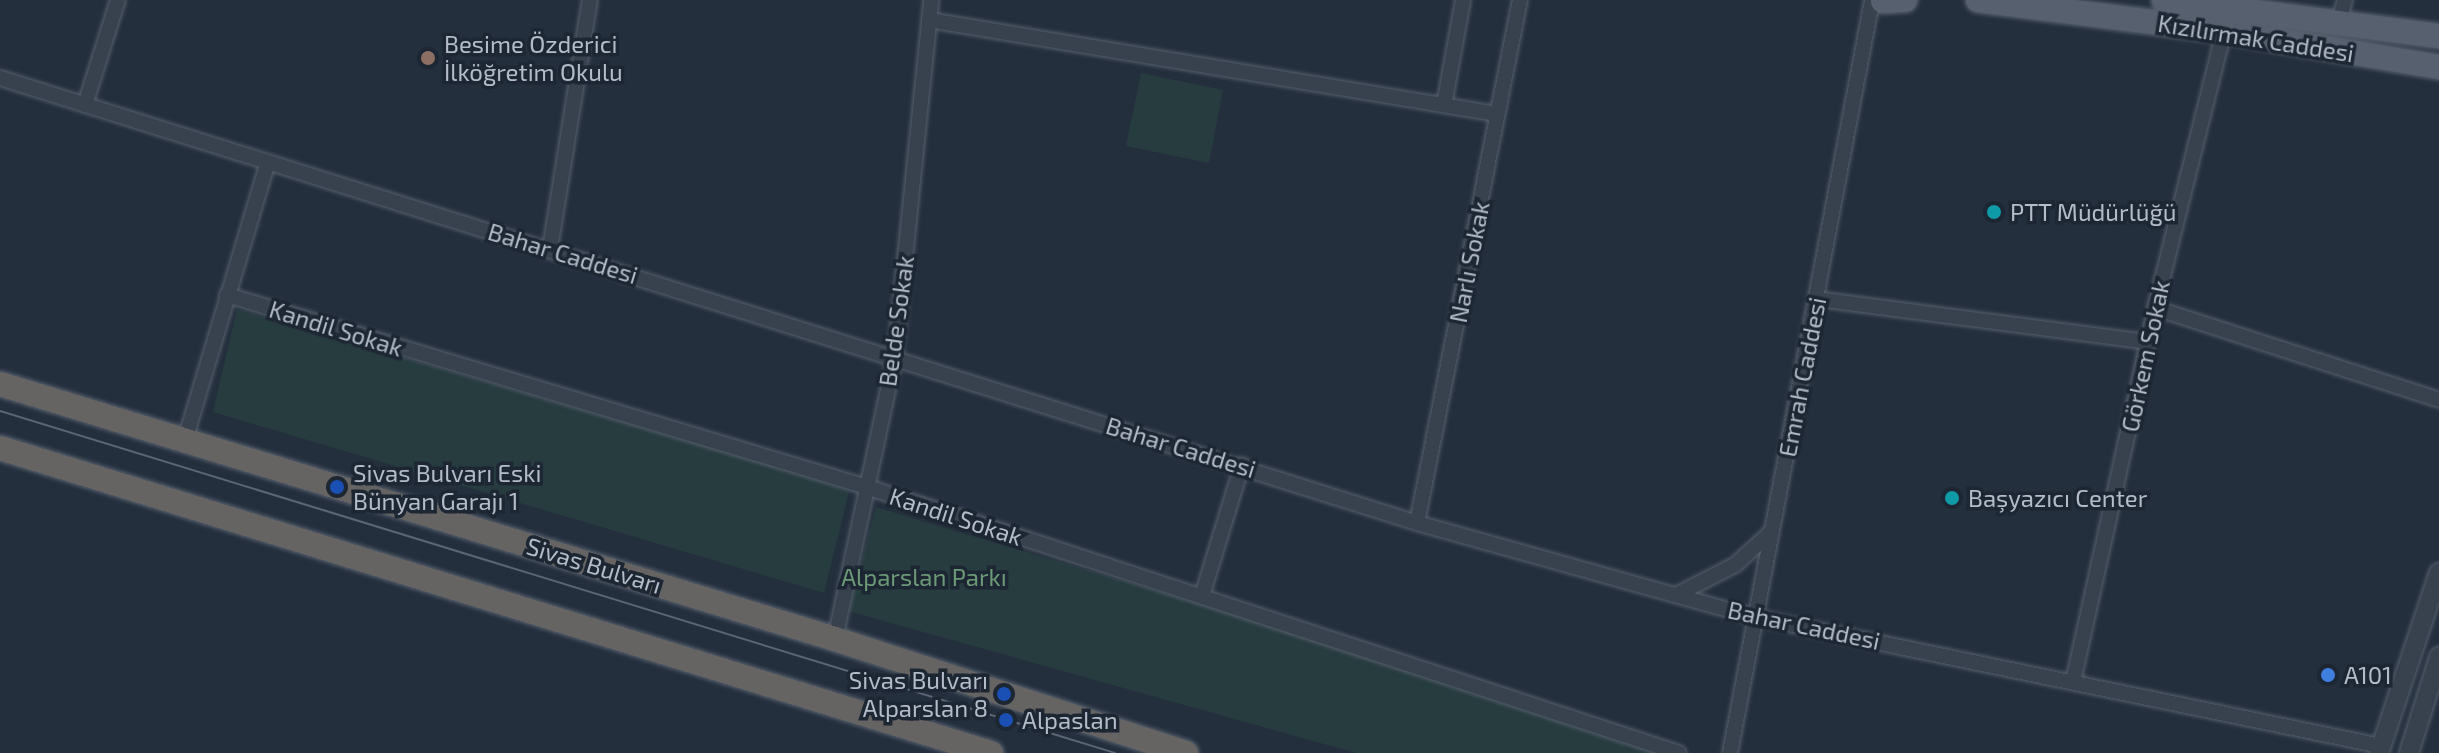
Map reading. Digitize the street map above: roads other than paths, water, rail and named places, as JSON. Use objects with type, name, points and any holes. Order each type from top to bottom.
[{"type":"highway","name":"Sivas Bulvarı","points":[[0,384],[835,639],[1186,753]]},
{"type":"highway","points":[[0,448],[991,753]]},
{"type":"main road","points":[[1876,1],[1905,0]]},
{"type":"main road","name":"Kızılırmak Caddesi","points":[[1978,0],[2224,31],[2439,67]]},
{"type":"main road","name":"Kızılırmak Caddesi","points":[[2164,0],[2342,11],[2439,36]]},
{"type":"street","points":[[85,105],[118,0]]},
{"type":"street","points":[[550,249],[590,0]]},
{"type":"street","name":"Belde Sokak","points":[[835,639],[895,357],[931,0]]},
{"type":"street","points":[[1444,105],[1463,0]]},
{"type":"street","name":"Narlı Sokak","points":[[1417,523],[1520,0]]},
{"type":"street","name":"Emrah Caddesi","points":[[1730,753],[1876,1]]},
{"type":"street","points":[[929,20],[1497,114]]},
{"type":"street","name":"Görkem Sokak","points":[[2073,682],[2155,308],[2224,31]]},
{"type":"street","name":"Bahar Caddesi","points":[[0,78],[267,165],[550,249],[1242,465],[1417,523],[1754,617],[2073,682],[2380,750]]},
{"type":"street","points":[[185,440],[267,165]]},
{"type":"street","name":"Kandil Sokak","points":[[227,295],[867,487],[1679,753]]},
{"type":"street","points":[[1817,299],[2148,342]]},
{"type":"street","points":[[2155,308],[2439,400]]},
{"type":"street","points":[[1202,596],[1242,465]]},
{"type":"street","points":[[1676,595],[1735,565],[1771,533]]},
{"type":"street","points":[[2380,750],[2439,573]]},
{"type":"street","points":[[2409,753],[2439,657]]},
{"type":"tram line","points":[[0,411],[1115,753]]},
{"type":"place","name":"Besime Özderici İlköğretim Okulu","points":[[428,58]]},
{"type":"place","name":"PTT Müdürlüğü","points":[[1994,212]]},
{"type":"place","name":"Sivas Bulvarı Eski Bünyan Garajı 1","points":[[337,487]]},
{"type":"place","name":"Başyazıcı Center","points":[[1952,498]]},
{"type":"place","name":"A101","points":[[2328,675]]},
{"type":"place","name":"Sivas Bulvarı Alparslan 8","points":[[1004,694]]},
{"type":"place","name":"Alpaslan","points":[[1006,720]]},
{"type":"park label","name":"Alparslan Parkı","points":[[924,577]]}]
